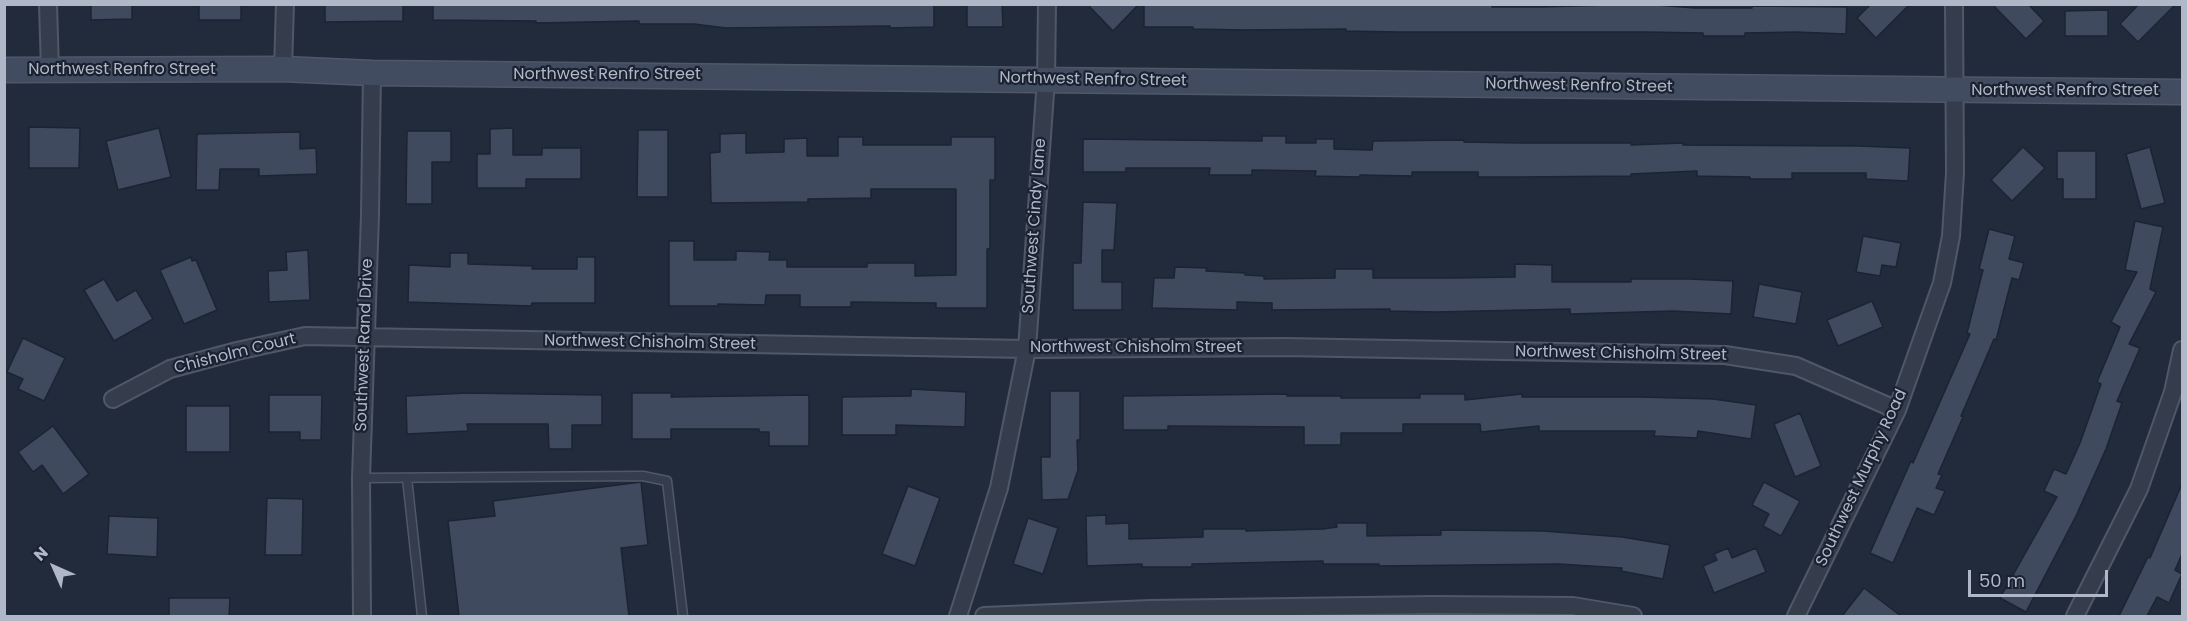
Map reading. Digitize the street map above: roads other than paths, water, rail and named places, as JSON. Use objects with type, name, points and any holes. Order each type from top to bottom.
[{"type":"main road","name":"Northwest Renfro Street","points":[[4,70],[283,69],[372,73],[2182,92]]},
{"type":"street","points":[[48,4],[50,70]]},
{"type":"street","points":[[283,69],[285,4]]},
{"type":"street","name":"Southwest Cindy Lane","points":[[958,616],[999,488],[1027,349],[1046,79],[1047,4]]},
{"type":"street","name":"Southwest Murphy Road","points":[[1796,616],[1897,410],[1942,283],[1951,237],[1955,173],[1954,4]]},
{"type":"street","name":"Southwest Rand Drive","points":[[362,616],[361,478],[370,215],[372,73]]},
{"type":"street","name":"Chisholm Court","points":[[113,399],[170,369],[237,351],[305,336],[364,338]]},
{"type":"street","name":"Northwest Chisholm Street","points":[[364,338],[1027,349],[1285,347],[1725,355],[1796,366],[1897,410]]},
{"type":"street","points":[[2075,616],[2139,489],[2174,392],[2182,350]]},
{"type":"street","points":[[984,616],[1150,609],[1432,605],[1573,606],[1633,616]]},
{"type":"lane","points":[[361,478],[643,476],[668,481],[683,616]]},
{"type":"lane","points":[[407,478],[422,616]]}]
